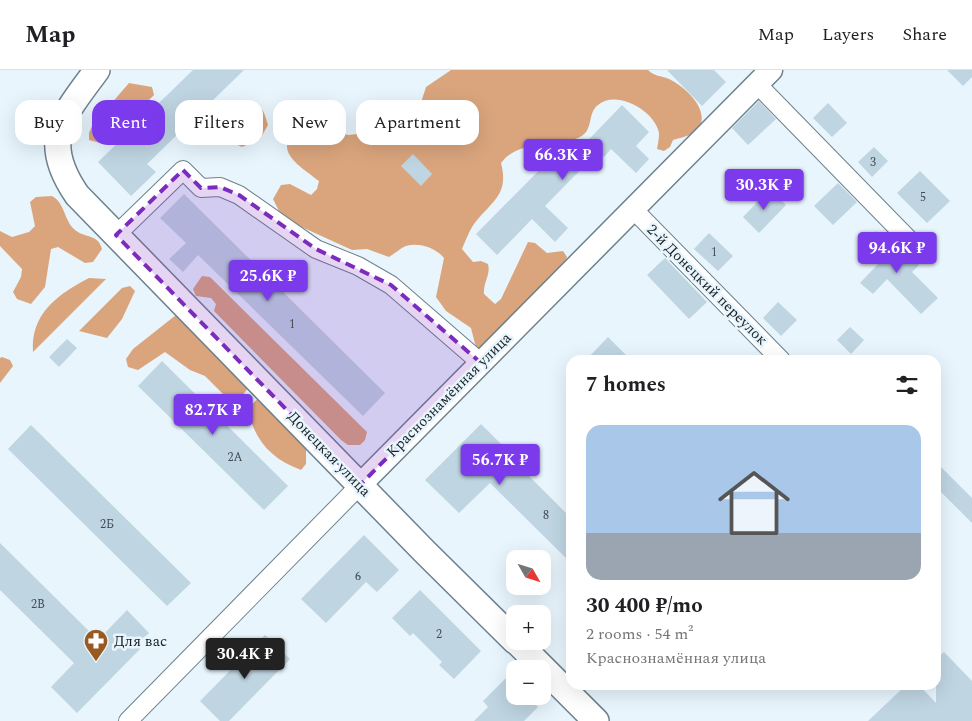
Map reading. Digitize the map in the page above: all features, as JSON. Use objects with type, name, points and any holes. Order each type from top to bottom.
[{"type":"main road","name":"Донецкая улица","points":[[97,70],[72,104],[59,126],[57,148],[62,170],[77,195],[360,486],[506,632]]},
{"type":"main road","name":"Донецкая улица","points":[[524,650],[596,721]]},
{"type":"street","name":"Краснознамённая улица","points":[[128,721],[764,77]]},
{"type":"street","points":[[764,77],[920,251]]},
{"type":"street","points":[[116,235],[183,170],[200,188],[220,188],[239,195],[316,249],[358,266],[391,285],[481,363]]},
{"type":"street","name":"2-й Донецкий переулок","points":[[633,209],[776,355]]},
{"type":"highlighted area","points":[[183,170],[201,188],[220,187],[239,195],[316,249],[391,285],[481,363],[360,485],[116,235]]},
{"type":"shaded area","points":[[451,70],[648,70],[655,75],[669,79],[683,88],[696,102],[702,117],[700,125],[695,132],[673,140],[670,147],[664,151],[657,149],[659,133],[656,125],[643,110],[625,101],[606,101],[595,108],[587,130],[580,137],[570,141],[527,147],[509,155],[501,163],[503,184],[500,192],[472,227],[462,249],[473,262],[481,261],[488,264],[489,268],[484,294],[495,304],[501,299],[528,242],[535,243],[547,253],[563,251],[567,257],[564,264],[479,350],[475,344],[471,328],[446,311],[436,297],[444,258],[437,251],[422,245],[411,245],[404,247],[389,257],[367,249],[352,250],[293,223],[280,213],[273,199],[281,185],[290,184],[311,195],[317,189],[319,181],[291,157],[287,145],[346,145],[346,135],[356,134],[356,145],[479,145],[479,100],[422,100],[426,87]]},
{"type":"shaded area","points":[[129,83],[152,87],[154,95],[149,100],[114,100]]},
{"type":"shaded area","points":[[263,112],[265,116],[268,125],[263,134]]},
{"type":"shaded area","points":[[92,126],[92,141],[89,140]]},
{"type":"shaded area","points":[[52,196],[60,203],[74,229],[94,238],[102,249],[93,262],[85,263],[58,247],[51,249],[45,287],[31,304],[17,299],[13,292],[21,277],[22,269],[0,246],[0,231],[12,237],[29,232],[35,226],[30,202],[36,197]]},
{"type":"shaded area","points":[[202,276],[210,277],[367,432],[365,440],[360,445],[348,445],[341,440],[214,311],[216,304],[211,298],[196,296],[193,289]]},
{"type":"shaded area","points":[[89,278],[106,279],[33,352],[33,339],[41,316],[57,298]]},
{"type":"shaded area","points":[[130,286],[135,291],[122,319],[107,338],[79,331],[122,288]]},
{"type":"shaded area","points":[[176,315],[248,388],[242,396],[235,399],[227,398],[205,376],[190,370],[165,352],[138,370],[128,367],[126,359],[133,349]]},
{"type":"shaded area","points":[[0,358],[10,360],[13,366],[0,383]]},
{"type":"shaded area","points":[[258,398],[306,448],[306,464],[301,470],[281,460],[259,439],[248,409]]},
{"type":"building","points":[[193,70],[244,70],[213,100],[175,100],[175,137],[147,164],[156,172],[131,196],[98,162],[116,145],[165,145],[165,100],[162,100]]},
{"type":"building","points":[[667,70],[714,70],[726,82],[702,106]]},
{"type":"building","points":[[947,70],[972,70],[972,77],[963,86]]},
{"type":"building","points":[[759,101],[776,119],[748,145],[732,128]]},
{"type":"building","points":[[828,103],[847,123],[832,137],[813,118]]},
{"type":"building","points":[[622,105],[649,132],[636,146],[649,159],[636,173],[611,149],[604,157],[598,152],[545,206],[568,228],[555,242],[532,219],[497,255],[476,234],[562,147],[572,157]]},
{"type":"building","points":[[874,147],[888,161],[872,177],[858,162]]},
{"type":"building","points":[[413,154],[432,174],[421,186],[401,166]]},
{"type":"building","points":[[920,171],[950,201],[927,223],[897,193]]},
{"type":"building","points":[[838,183],[857,202],[833,225],[814,206]]},
{"type":"building","points":[[770,189],[786,205],[759,233],[743,217]]},
{"type":"building","points":[[184,194],[385,393],[363,416],[198,255],[183,272],[169,259],[186,243],[160,218]]},
{"type":"building","points":[[876,231],[903,258],[907,253],[919,265],[912,272],[938,298],[921,314],[887,279],[873,294],[860,283],[880,262],[862,244]]},
{"type":"building","points":[[709,233],[733,256],[718,271],[694,249]]},
{"type":"building","points":[[665,258],[707,302],[689,319],[647,275]]},
{"type":"building","points":[[778,302],[797,320],[781,336],[763,318]]},
{"type":"building","points":[[850,327],[864,340],[851,354],[837,340]]},
{"type":"building","points":[[608,337],[626,355],[591,355]]},
{"type":"building","points":[[67,339],[77,348],[59,367],[49,357]]},
{"type":"building","points":[[162,361],[288,486],[264,510],[138,386]]},
{"type":"building","points":[[481,424],[514,457],[512,459],[566,513],[566,558],[490,483],[459,513],[425,480]]},
{"type":"building","points":[[31,425],[191,583],[167,606],[8,449]]},
{"type":"building","points":[[941,467],[972,498],[972,523],[941,492]]},
{"type":"building","points":[[364,535],[399,570],[377,592],[366,582],[326,623],[301,599]]},
{"type":"building","points":[[0,543],[98,640],[127,610],[149,633],[138,644],[141,648],[77,713],[51,687],[74,663],[0,590]]},
{"type":"building","points":[[420,590],[481,651],[454,679],[439,665],[442,662],[413,633],[410,636],[392,618]]},
{"type":"building","points":[[265,635],[290,659],[229,721],[220,721],[200,701]]},
{"type":"building","points":[[944,652],[972,681],[972,721],[868,721],[901,690],[924,690],[936,703],[936,690],[941,690],[941,655]]},
{"type":"building","points":[[506,678],[506,705],[536,705],[538,707],[524,721],[474,721],[488,707],[483,701]]},
{"type":"place","name":"Для вас","points":[[96,662]]}]
